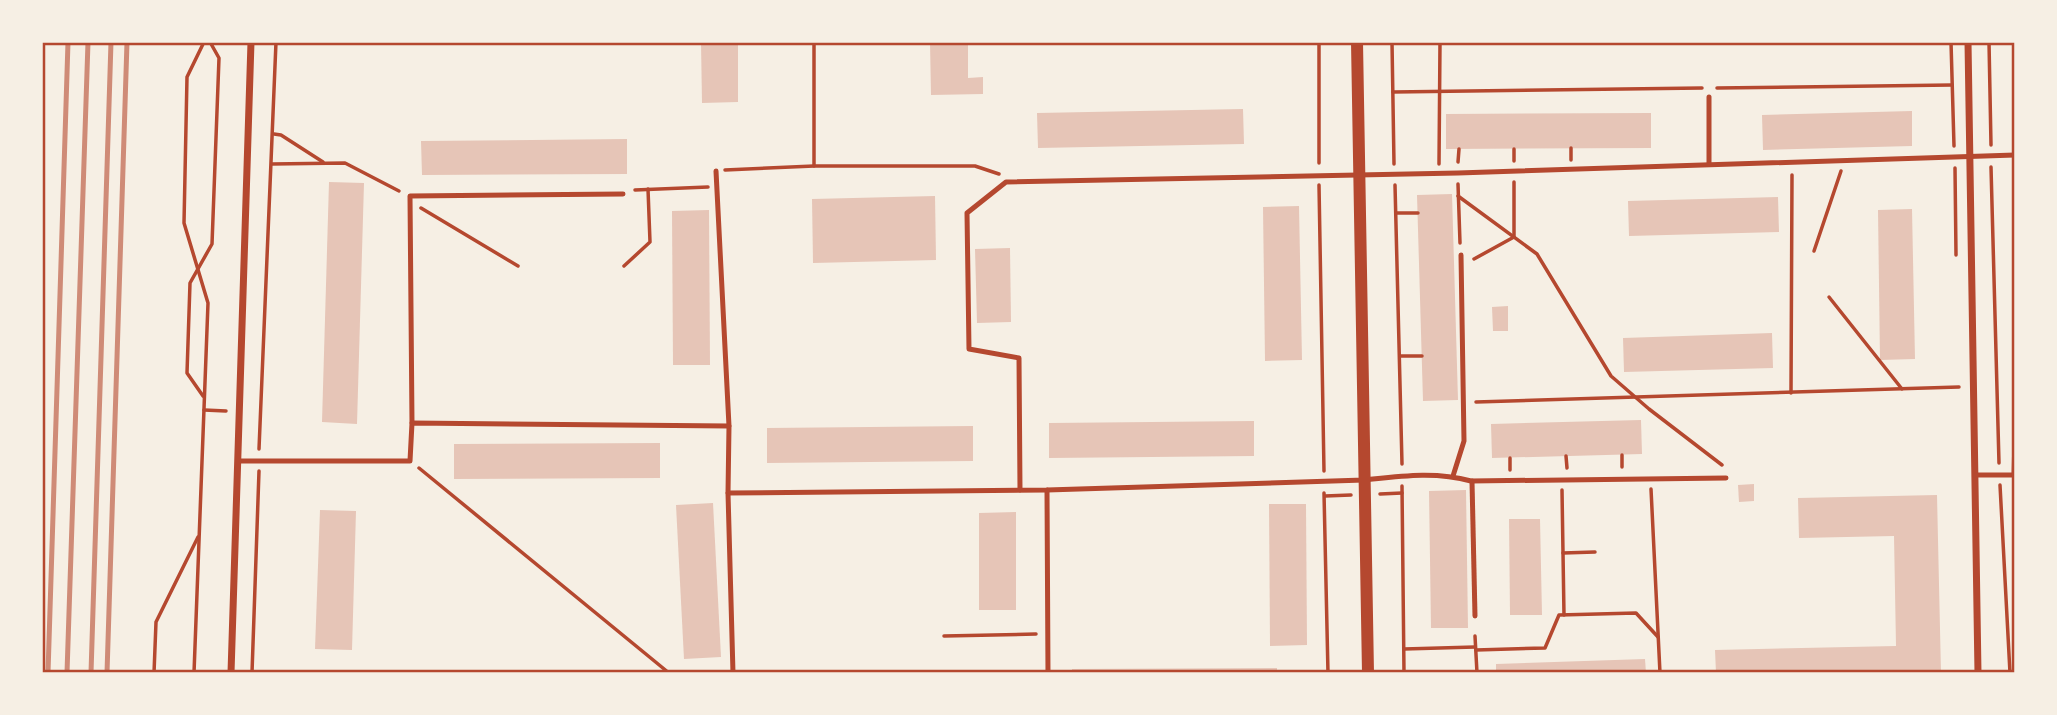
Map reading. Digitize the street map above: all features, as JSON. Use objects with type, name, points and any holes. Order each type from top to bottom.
[{"type":"street","points":[[231,673],[251,42]]},
{"type":"street","points":[[1356,42],[1368,673]]},
{"type":"street","points":[[1968,42],[1978,673]]},
{"type":"lane","points":[[1709,97],[1709,164]]},
{"type":"lane","points":[[1020,490],[1019,358],[969,349],[967,213],[1006,181],[1458,173],[2015,155]]},
{"type":"lane","points":[[716,171],[729,426],[733,673]]},
{"type":"lane","points":[[239,461],[410,461],[410,199],[623,194]]},
{"type":"lane","points":[[1453,476],[1464,441],[1461,255]]},
{"type":"lane","points":[[412,423],[729,426]]},
{"type":"lane","points":[[1975,475],[2015,475],[2015,438]]},
{"type":"lane","points":[[728,493],[1048,490],[1364,480],[1402,476],[1453,476],[1472,481],[1726,478]]},
{"type":"lane","points":[[1472,481],[1475,615]]},
{"type":"lane","points":[[1048,490],[1048,673]]},
{"type":"path","points":[[194,673],[208,303],[184,223],[187,77],[204,42]]},
{"type":"path","points":[[204,398],[187,373],[190,283],[212,244],[219,58],[210,42]]},
{"type":"path","points":[[252,673],[274,134],[275,42]]},
{"type":"path","points":[[814,42],[814,166]]},
{"type":"path","points":[[1320,42],[1319,175],[1328,673]]},
{"type":"path","points":[[1392,42],[1404,673]]},
{"type":"path","points":[[1438,173],[1440,42]]},
{"type":"path","points":[[1989,42],[2000,475],[2010,673]]},
{"type":"path","points":[[1717,88],[1952,85]]},
{"type":"path","points":[[1393,92],[1703,88]]},
{"type":"path","points":[[274,134],[281,135],[325,163]]},
{"type":"path","points":[[1814,251],[1845,161]]},
{"type":"path","points":[[1791,393],[1793,162]]},
{"type":"path","points":[[272,164],[345,163],[410,199],[518,267]]},
{"type":"path","points":[[716,171],[814,166],[975,166],[998,172],[1006,181]]},
{"type":"path","points":[[1514,171],[1514,237]]},
{"type":"path","points":[[1458,173],[1461,255]]},
{"type":"path","points":[[638,190],[717,186]]},
{"type":"path","points":[[624,266],[650,242],[648,189]]},
{"type":"path","points":[[1458,196],[1536,254],[1611,376],[1727,469],[1726,478]]},
{"type":"path","points":[[1395,213],[1418,213]]},
{"type":"path","points":[[1461,266],[1514,237]]},
{"type":"path","points":[[1829,297],[1902,389]]},
{"type":"path","points":[[1399,356],[1422,356]]},
{"type":"path","points":[[1463,403],[1959,387]]},
{"type":"path","points":[[204,410],[230,411]]},
{"type":"path","points":[[248,412],[261,412]]},
{"type":"path","points":[[410,461],[669,673]]},
{"type":"path","points":[[1651,480],[1660,673]]},
{"type":"path","points":[[1562,481],[1564,615]]},
{"type":"path","points":[[154,673],[156,622],[199,535]]},
{"type":"path","points":[[1563,553],[1595,552]]},
{"type":"path","points":[[1404,649],[1545,648],[1559,615],[1636,613],[1658,637]]},
{"type":"path","points":[[944,636],[1048,633]]},
{"type":"path","points":[[1475,636],[1477,673]]},
{"type":"building","points":[[701,42],[738,42],[738,102],[702,103]]},
{"type":"building","points":[[930,42],[968,42],[968,78],[983,77],[983,94],[931,95]]},
{"type":"building","points":[[1243,109],[1244,144],[1038,148],[1037,113]]},
{"type":"building","points":[[1912,111],[1912,146],[1763,150],[1762,115]]},
{"type":"building","points":[[1651,113],[1651,148],[1446,149],[1446,114]]},
{"type":"building","points":[[627,139],[627,174],[422,175],[421,141]]},
{"type":"building","points":[[329,182],[364,183],[357,424],[322,422]]},
{"type":"building","points":[[1452,194],[1458,400],[1423,401],[1417,195]]},
{"type":"building","points":[[935,196],[936,260],[813,263],[812,199]]},
{"type":"building","points":[[1778,197],[1779,232],[1629,236],[1628,201]]},
{"type":"building","points":[[1299,206],[1302,360],[1265,361],[1263,207]]},
{"type":"building","points":[[1912,209],[1915,359],[1880,360],[1878,210]]},
{"type":"building","points":[[709,210],[710,365],[673,365],[672,211]]},
{"type":"building","points":[[1010,248],[1011,322],[977,323],[975,249]]},
{"type":"building","points":[[1508,306],[1508,331],[1493,331],[1492,307]]},
{"type":"building","points":[[1772,333],[1773,368],[1624,372],[1623,338]]},
{"type":"building","points":[[1641,420],[1642,454],[1492,458],[1491,424]]},
{"type":"building","points":[[1254,421],[1254,456],[1049,458],[1049,423]]},
{"type":"building","points":[[973,426],[973,461],[767,463],[767,428]]},
{"type":"building","points":[[660,443],[660,478],[454,479],[454,444]]},
{"type":"building","points":[[1754,484],[1754,501],[1739,502],[1738,485]]},
{"type":"building","points":[[1466,490],[1468,628],[1431,628],[1429,491]]},
{"type":"building","points":[[1937,495],[1941,673],[1716,673],[1715,650],[1896,646],[1894,536],[1799,538],[1798,498]]},
{"type":"building","points":[[713,503],[721,657],[684,659],[676,505]]},
{"type":"building","points":[[1269,504],[1306,504],[1307,645],[1270,646]]},
{"type":"building","points":[[320,510],[356,511],[352,650],[315,649]]},
{"type":"building","points":[[1016,512],[1016,610],[979,610],[979,513]]},
{"type":"building","points":[[1509,519],[1540,519],[1542,615],[1510,615]]},
{"type":"building","points":[[1645,659],[1646,673],[1496,673],[1496,664]]},
{"type":"building","points":[[1277,668],[1277,673],[1072,673],[1072,669]]},
{"type":"railway","points":[[48,673],[68,42]]},
{"type":"railway","points":[[67,673],[88,42]]},
{"type":"railway","points":[[91,673],[111,42]]},
{"type":"railway","points":[[107,673],[127,42]]}]
